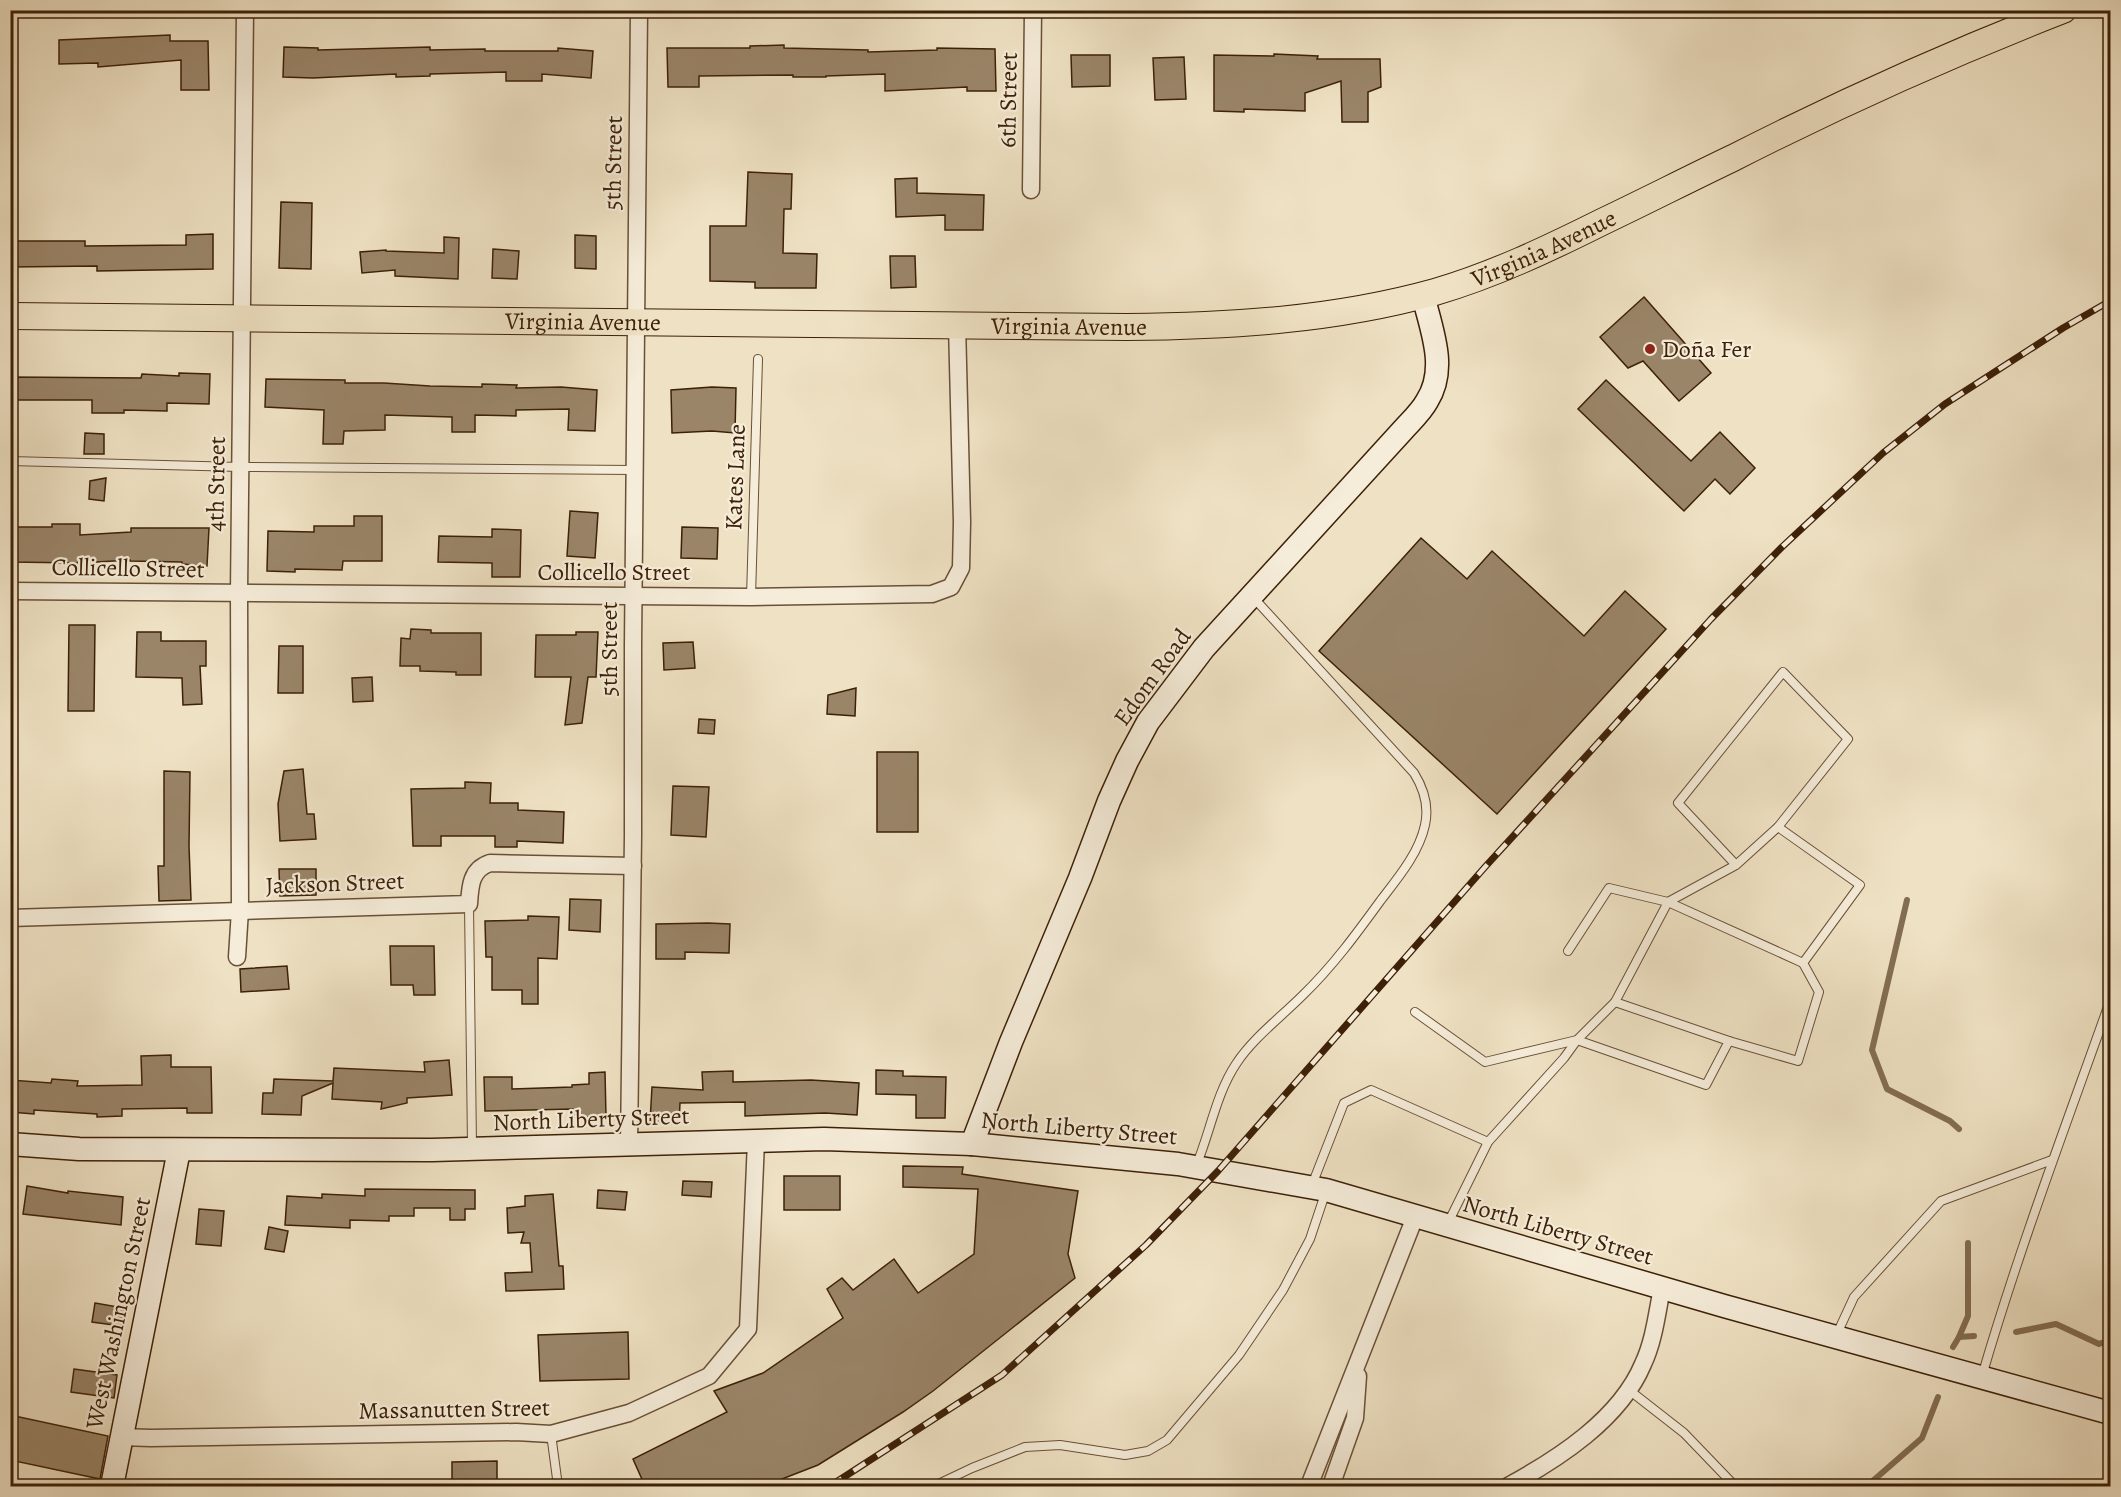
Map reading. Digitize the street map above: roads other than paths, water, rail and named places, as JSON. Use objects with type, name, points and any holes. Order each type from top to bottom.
[{"type":"main road","name":"Virginia Avenue","points":[[10,316],[1127,327],[1238,324],[1322,316],[1370,308],[1423,295],[1480,277],[1535,254],[1879,87],[2063,10]]},
{"type":"street","name":"4th Street","points":[[237,957],[240,910],[239,593],[245,10]]},
{"type":"street","name":"5th Street","points":[[629,1145],[639,10]]},
{"type":"street","name":"6th Street","points":[[1031,190],[1033,10]]},
{"type":"street","name":"Edom Road","points":[[972,1144],[1011,1042],[1127,761],[1148,722],[1182,675],[1251,595],[1429,399],[1436,379],[1438,361],[1423,295]]},
{"type":"street","name":"Collicello Street","points":[[10,591],[751,597],[932,594],[951,587],[961,568],[957,324]]},
{"type":"street","points":[[469,904],[475,873],[490,863],[633,867]]},
{"type":"street","name":"Jackson Street","points":[[10,918],[469,904]]},
{"type":"street","name":"North Liberty Street","points":[[10,1144],[79,1149],[472,1149],[824,1139],[972,1144],[1196,1167],[1319,1189],[2110,1413]]},
{"type":"street","name":"Massanutten Street","points":[[120,1437],[516,1432],[551,1434],[629,1413],[709,1376],[748,1329],[756,1141]]},
{"type":"street","name":"West Washington Street","points":[[112,1486],[179,1150]]},
{"type":"street","points":[[1309,1486],[1415,1217]]},
{"type":"street","points":[[1508,1486],[1539,1469],[1576,1443],[1629,1390],[1646,1358],[1662,1288]]},
{"type":"street","points":[[1331,1486],[1355,1418],[1359,1364]]},
{"type":"lane","name":"Kates Lane","points":[[751,597],[758,359]]},
{"type":"lane","points":[[10,461],[240,467],[634,470]]},
{"type":"lane","points":[[1196,1167],[1222,1089],[1236,1064],[1251,1045],[1305,993],[1343,952],[1404,868],[1419,844],[1426,821],[1426,799],[1414,773],[1251,595]]},
{"type":"lane","points":[[1446,1226],[1488,1142],[1564,1058],[1577,1040],[1615,1002],[1668,902],[1736,865],[1778,827],[1848,739],[1783,672],[1678,803],[1736,865]]},
{"type":"lane","points":[[1778,827],[1860,885],[1803,963]]},
{"type":"lane","points":[[1568,951],[1609,888],[1668,902],[1803,963],[1819,992],[1798,1061],[1729,1041],[1615,1002]]},
{"type":"lane","points":[[469,904],[472,1149]]},
{"type":"lane","points":[[1981,1376],[2000,1312],[2052,1160],[2110,1001]]},
{"type":"lane","points":[[1415,1012],[1485,1062],[1577,1040],[1706,1085],[1729,1041]]},
{"type":"lane","points":[[934,1486],[1024,1447],[1060,1445],[1097,1452],[1132,1455],[1148,1451],[1167,1440],[1239,1355],[1283,1290],[1310,1239],[1319,1189],[1344,1103],[1371,1090],[1488,1142]]},
{"type":"lane","points":[[1836,1336],[1854,1297],[1941,1201],[2052,1160]]},
{"type":"lane","points":[[1629,1390],[1684,1433],[1736,1486]]},
{"type":"lane","points":[[551,1434],[558,1486]]},
{"type":"waterway","points":[[1907,900],[1872,1050],[1887,1089],[1950,1121],[1959,1129]]},
{"type":"waterway","points":[[1959,1337],[1968,1316],[1968,1243]]},
{"type":"waterway","points":[[2016,1332],[2056,1324],[2099,1344],[2110,1340]]},
{"type":"waterway","points":[[1953,1347],[1959,1337],[1974,1336]]},
{"type":"waterway","points":[[1867,1486],[1922,1438],[1938,1397]]},
{"type":"railway","points":[[830,1486],[1002,1375],[1146,1245],[1218,1171],[1485,867],[1711,619],[1782,547],[1883,453],[1945,404],[2063,328],[2110,301]]},
{"type":"place","name":"Doña Fer","points":[[1650,349]]}]
